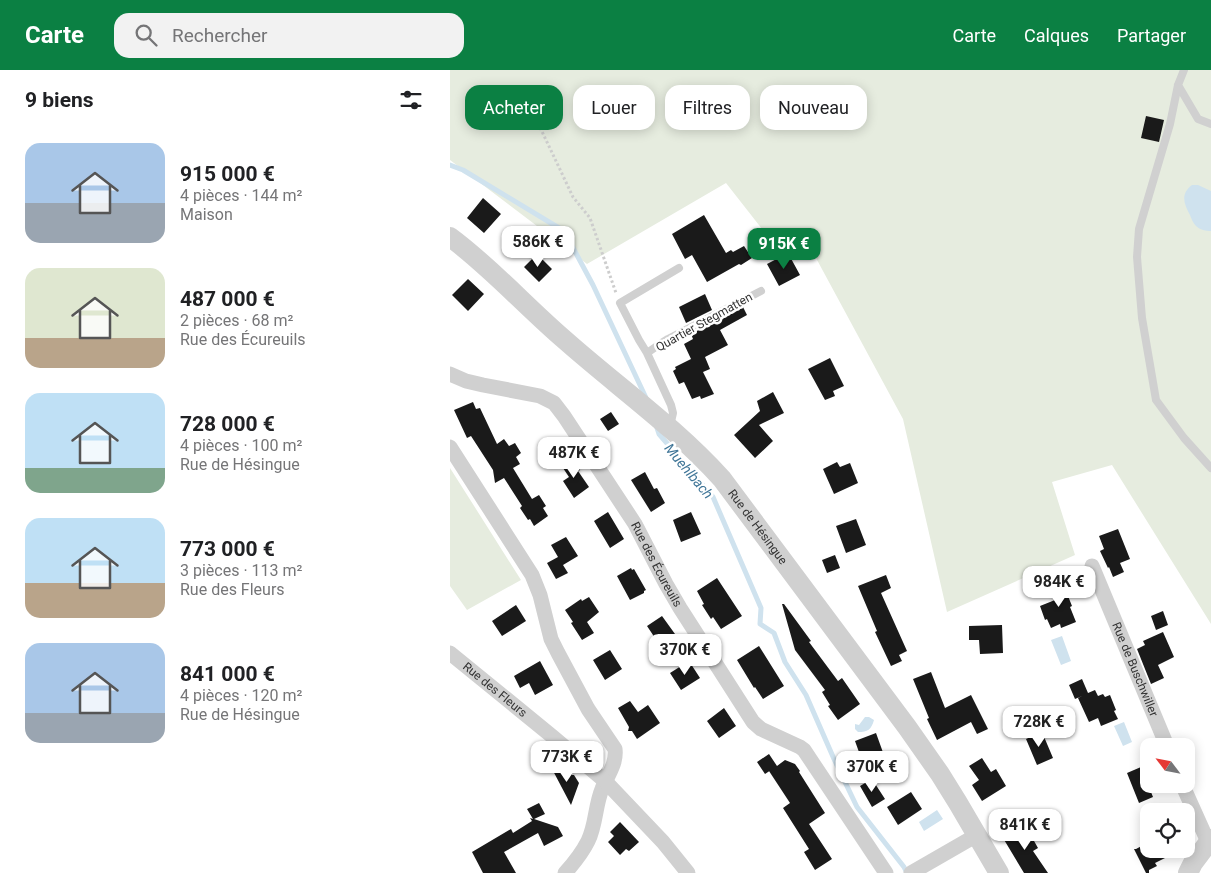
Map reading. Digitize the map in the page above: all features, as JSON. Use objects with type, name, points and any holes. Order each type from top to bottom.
[{"type":"street","name":"Rue de Hésingue","points":[[450,237],[491,271],[542,321],[706,461],[734,493],[940,774],[999,873]]},
{"type":"street","name":"Rue des Écureuils","points":[[450,374],[466,381],[540,396],[554,403],[635,524],[680,608],[753,722],[761,729],[804,750],[886,873]]},
{"type":"street","points":[[450,447],[532,575],[540,595],[554,646],[588,708],[615,749],[614,764],[600,794],[590,837],[565,873]]},
{"type":"street","name":"Rue de Buschwiller","points":[[1092,566],[1164,738]]},
{"type":"street","name":"Rue des Fleurs","points":[[450,653],[606,781],[663,842],[688,873]]},
{"type":"street","points":[[1186,793],[1210,841],[1194,870]]},
{"type":"street","points":[[914,871],[978,835]]},
{"type":"lane","points":[[1184,70],[1178,85],[1170,124],[1139,229],[1137,257],[1142,318],[1156,400],[1184,438],[1211,468]]},
{"type":"lane","points":[[1178,85],[1198,119],[1211,124]]},
{"type":"lane","points":[[620,303],[680,268]]},
{"type":"lane","name":"Quartier Stegmatten","points":[[647,354],[668,339],[761,290]]},
{"type":"lane","name":"Quartier Stegmatten","points":[[620,303],[671,405],[673,414],[667,426]]},
{"type":"path","points":[[541,130],[573,197],[590,218],[606,268],[620,303]]},
{"type":"shaded area","points":[[450,70],[1211,70],[1211,624],[1112,465],[1052,482],[1075,555],[947,612],[903,419],[803,234],[773,243],[726,183],[587,264],[450,160]]},
{"type":"shaded area","points":[[450,468],[521,580],[467,610],[450,586]]},
{"type":"water","points":[[1192,185],[1198,185],[1211,191],[1211,231],[1203,230],[1196,226],[1186,207],[1184,199],[1188,188]]},
{"type":"water","points":[[1062,636],[1071,661],[1061,665],[1051,640]]},
{"type":"water","points":[[865,717],[874,720],[872,726],[867,731],[858,732],[855,729],[855,724],[859,725]]},
{"type":"water","points":[[1124,722],[1132,742],[1123,746],[1114,726]]},
{"type":"water","points":[[937,810],[943,819],[924,831],[919,822]]},
{"type":"building","points":[[1146,116],[1164,120],[1159,142],[1141,138]]},
{"type":"building","points":[[483,198],[501,214],[484,233],[467,218]]},
{"type":"building","points":[[704,215],[726,253],[731,250],[733,252],[744,246],[752,258],[707,282],[692,255],[685,259],[672,234]]},
{"type":"building","points":[[788,253],[800,275],[779,286],[767,264]]},
{"type":"building","points":[[537,254],[552,269],[539,282],[524,267]]},
{"type":"building","points":[[468,279],[484,294],[468,311],[452,295]]},
{"type":"building","points":[[705,294],[712,310],[686,323],[679,307]]},
{"type":"building","points":[[743,307],[747,315],[720,330],[728,345],[705,357],[710,369],[703,372],[714,394],[701,399],[700,396],[692,399],[684,382],[679,384],[673,371],[676,369],[675,367],[691,359],[684,344],[693,339],[691,334]]},
{"type":"building","points":[[830,358],[844,386],[833,391],[835,396],[825,400],[808,369]]},
{"type":"building","points":[[773,392],[784,413],[759,425],[773,441],[755,458],[734,435],[760,411],[757,401]]},
{"type":"building","points":[[473,402],[476,409],[480,408],[497,444],[504,439],[509,446],[515,443],[521,453],[516,457],[520,464],[513,468],[532,499],[539,495],[546,506],[543,508],[548,516],[534,526],[520,508],[522,506],[504,478],[495,483],[493,470],[471,436],[467,438],[454,410]]},
{"type":"building","points":[[611,412],[619,424],[608,431],[600,419]]},
{"type":"building","points":[[572,458],[589,487],[574,498],[563,481],[569,477],[561,465]]},
{"type":"building","points":[[837,462],[840,467],[850,463],[858,483],[834,494],[823,469]]},
{"type":"building","points":[[645,472],[654,489],[657,488],[665,503],[651,512],[631,480]]},
{"type":"building","points":[[608,512],[624,539],[610,548],[594,521]]},
{"type":"building","points":[[691,512],[701,534],[681,542],[673,520]]},
{"type":"building","points":[[856,519],[866,545],[846,553],[836,526]]},
{"type":"building","points":[[1118,529],[1130,559],[1120,563],[1124,572],[1113,577],[1100,551],[1104,549],[1099,536]]},
{"type":"building","points":[[566,537],[578,556],[563,565],[568,573],[556,579],[547,563],[558,557],[551,545]]},
{"type":"building","points":[[835,555],[840,568],[827,573],[822,560]]},
{"type":"building","points":[[631,568],[632,570],[634,569],[646,590],[630,600],[617,576]]},
{"type":"building","points":[[886,575],[891,588],[881,593],[907,651],[899,655],[902,661],[891,666],[875,632],[877,631],[858,586]]},
{"type":"building","points":[[717,578],[742,616],[721,629],[713,617],[711,619],[702,605],[704,604],[697,591]]},
{"type":"building","points":[[1061,582],[1072,606],[1070,607],[1076,622],[1061,628],[1060,624],[1051,628],[1047,619],[1045,620],[1040,606],[1055,600],[1050,587]]},
{"type":"building","points":[[589,597],[599,612],[587,622],[594,633],[582,640],[565,610],[581,599],[582,601]]},
{"type":"building","points":[[782,604],[784,604],[811,641],[809,642],[838,681],[842,678],[860,704],[838,720],[828,706],[830,705],[822,692],[825,690],[795,650]]},
{"type":"building","points":[[516,605],[526,621],[502,636],[492,621]]},
{"type":"building","points":[[1163,611],[1168,625],[1156,630],[1151,616]]},
{"type":"building","points":[[662,616],[675,634],[659,644],[647,626]]},
{"type":"building","points":[[1002,625],[1003,653],[980,654],[979,640],[969,640],[969,626]]},
{"type":"building","points":[[1163,632],[1174,657],[1158,665],[1164,678],[1151,684],[1137,649],[1145,645],[1143,641]]},
{"type":"building","points":[[759,646],[784,686],[763,699],[737,660]]},
{"type":"building","points":[[610,650],[622,669],[605,680],[593,660]]},
{"type":"building","points":[[540,661],[553,685],[535,695],[529,683],[520,688],[514,676]]},
{"type":"building","points":[[689,661],[700,678],[681,690],[670,673]]},
{"type":"building","points":[[931,672],[945,708],[971,695],[988,729],[977,734],[971,722],[937,740],[927,719],[929,718],[913,679]]},
{"type":"building","points":[[1082,679],[1088,693],[1095,690],[1098,696],[1103,694],[1105,697],[1110,695],[1118,719],[1101,726],[1098,718],[1089,722],[1078,698],[1082,696],[1075,699],[1069,685]]},
{"type":"building","points":[[630,701],[638,712],[648,705],[660,723],[637,739],[632,731],[628,731],[629,727],[618,708]]},
{"type":"building","points":[[724,708],[736,726],[719,738],[707,721]]},
{"type":"building","points":[[1042,732],[1053,758],[1037,765],[1026,739]]},
{"type":"building","points":[[876,733],[885,758],[864,766],[855,741]]},
{"type":"building","points":[[769,754],[777,766],[785,760],[795,764],[825,813],[809,824],[832,859],[815,870],[804,852],[809,849],[783,808],[790,803],[769,771],[765,774],[757,762]]},
{"type":"building","points":[[982,758],[991,772],[996,769],[1006,786],[982,801],[972,785],[979,780],[969,766]]},
{"type":"building","points":[[551,767],[570,771],[579,783],[571,805]]},
{"type":"building","points":[[1140,767],[1140,793],[1151,793],[1153,797],[1139,803],[1127,773]]},
{"type":"building","points":[[872,779],[885,799],[872,807],[860,786]]},
{"type":"building","points":[[911,792],[922,809],[898,825],[887,807]]},
{"type":"building","points":[[539,803],[545,814],[534,819],[558,827],[563,836],[544,846],[538,833],[504,852],[516,873],[483,873],[472,852],[511,829],[513,833],[532,821],[530,818],[533,819],[527,809]]},
{"type":"building","points":[[620,822],[639,842],[629,851],[626,849],[620,855],[608,842],[614,836],[610,832]]},
{"type":"building","points":[[1025,825],[1038,848],[1033,851],[1048,873],[1024,873],[1003,838]]},
{"type":"building","points":[[1140,847],[1140,858],[1165,858],[1155,863],[1157,866],[1149,870],[1149,873],[1146,873],[1134,849]]},
{"type":"waterway","name":"Muehlbach","points":[[450,165],[463,170],[564,231],[593,285],[647,400]]},
{"type":"waterway","name":"Muehlbach","points":[[656,425],[659,434],[713,497],[761,608],[760,624],[774,633],[785,662],[806,695],[857,807],[907,873]]}]
